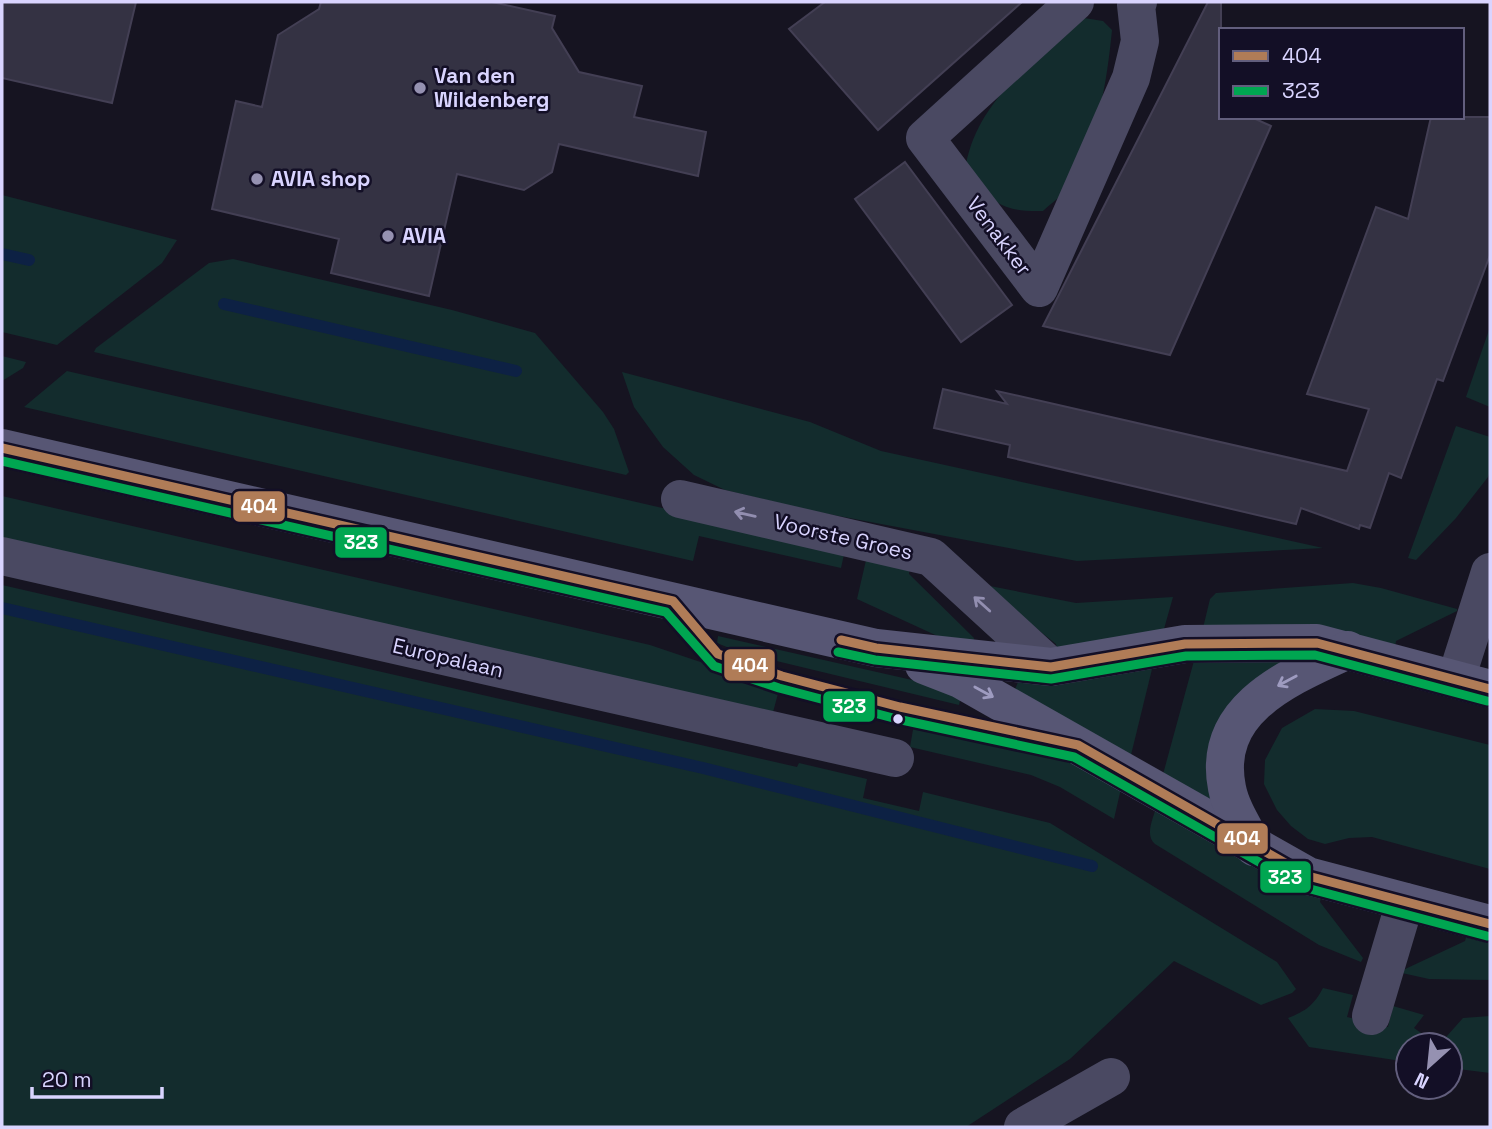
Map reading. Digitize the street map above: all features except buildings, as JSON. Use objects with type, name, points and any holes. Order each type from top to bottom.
[{"type":"main road","points":[[2,448],[876,648],[1051,667],[1185,644],[1317,643],[1473,684]]},
{"type":"main road","points":[[876,648],[960,679],[1308,876],[1490,924]]},
{"type":"main road","points":[[1254,846],[1236,814],[1227,789],[1226,754],[1236,724],[1248,708],[1273,688],[1348,650]]},
{"type":"street","name":"Venakker","points":[[1075,2],[925,138],[1039,288],[1131,78],[1140,41],[1133,3]]},
{"type":"street","name":"Voorste Groes","points":[[680,499],[931,557],[1051,667]]},
{"type":"street","name":"Europalaan","points":[[2,556],[895,758]]},
{"type":"street","points":[[1473,684],[1490,572]]},
{"type":"street","points":[[1371,1016],[1405,902]]},
{"type":"street","points":[[1023,1127],[1111,1077]]},
{"type":"green space","points":[[1084,18],[1103,21],[1112,30],[1100,110],[1080,168],[1061,196],[1043,211],[1004,206],[989,195],[966,164],[973,140],[983,119],[1012,82]]},
{"type":"green space","points":[[2,195],[177,240],[162,263],[57,345],[2,332]]},
{"type":"green space","points":[[233,259],[452,310],[535,333],[603,412],[614,429],[629,472],[626,475],[94,352],[209,263]]},
{"type":"green space","points":[[1490,327],[1490,407],[1466,397]]},
{"type":"green space","points":[[2,356],[26,362],[23,368],[2,381]]},
{"type":"green space","points":[[67,371],[845,550],[841,568],[699,536],[693,561],[24,407]]},
{"type":"green space","points":[[622,372],[810,422],[881,451],[1323,548],[1077,561],[812,511],[725,490],[694,475],[663,447],[634,407]]},
{"type":"green space","points":[[1456,426],[1490,437],[1488,477],[1456,518],[1416,560],[1408,558]]},
{"type":"green space","points":[[2,496],[650,645],[780,686],[772,716],[2,541]]},
{"type":"green space","points":[[867,556],[910,566],[909,574],[974,638],[973,645],[944,639],[857,599]]},
{"type":"green space","points":[[1353,583],[1381,588],[1457,611],[1396,641],[1395,647],[1203,628],[1210,599],[1216,593]]},
{"type":"green space","points":[[2,585],[797,767],[799,763],[867,779],[863,798],[919,811],[923,792],[1050,823],[1277,962],[1296,989],[1261,1005],[1174,961],[1070,1059],[966,1127],[2,1127]]},
{"type":"green space","points":[[990,586],[1076,603],[1173,597],[1162,636],[1057,652],[1056,644],[989,591]]},
{"type":"green space","points":[[718,636],[921,682],[961,696],[959,705],[739,652],[717,643]]},
{"type":"green space","points":[[1195,657],[1284,658],[1212,804],[1162,778]]},
{"type":"green space","points":[[1153,665],[1130,759],[1014,692],[1020,677]]},
{"type":"green space","points":[[1315,709],[1354,711],[1490,745],[1490,869],[1372,837],[1349,838],[1325,844],[1308,839],[1291,826],[1277,810],[1264,784],[1265,760],[1282,728]]},
{"type":"green space","points":[[915,718],[1063,754],[1122,784],[1114,819],[1060,787],[1031,775],[910,747]]},
{"type":"green space","points":[[1157,804],[1322,894],[1320,902],[1363,958],[1361,962],[1319,945],[1155,844],[1150,831]]},
{"type":"green space","points":[[1467,934],[1490,939],[1490,980],[1429,979],[1402,973],[1403,970],[1465,941]]},
{"type":"green space","points":[[1323,988],[1353,995],[1347,1017],[1388,1027],[1393,1006],[1424,1015],[1414,1028],[1418,1031],[1394,1031],[1394,1060],[1309,1047],[1288,1018],[1309,1007]]},
{"type":"green space","points":[[1490,1016],[1490,1073],[1464,1070],[1464,1031],[1451,1031],[1463,1018]]},
{"type":"waterway","points":[[2,254],[29,260]]},
{"type":"waterway","points":[[224,304],[516,371]]},
{"type":"waterway","points":[[2,608],[703,768],[1092,866]]},
{"type":"transit line","name":"404","points":[[2,448],[673,601],[718,654],[782,676],[900,707],[1078,745],[1308,876],[1490,924]]},
{"type":"transit line","name":"323","points":[[2,461],[666,612],[714,666],[779,688],[897,719],[1074,757],[1303,887],[1487,936]]},
{"type":"transit line","name":"404","points":[[841,640],[876,648],[1051,667],[1185,644],[1317,643],[1490,689]]},
{"type":"transit line","name":"323","points":[[838,652],[875,660],[1051,679],[1186,656],[1315,655],[1487,701]]},
{"type":"place","name":"Van den Wildenberg","points":[[420,88]]},
{"type":"place","name":"AVIA shop","points":[[257,179]]},
{"type":"place","name":"AVIA","points":[[388,236]]}]
